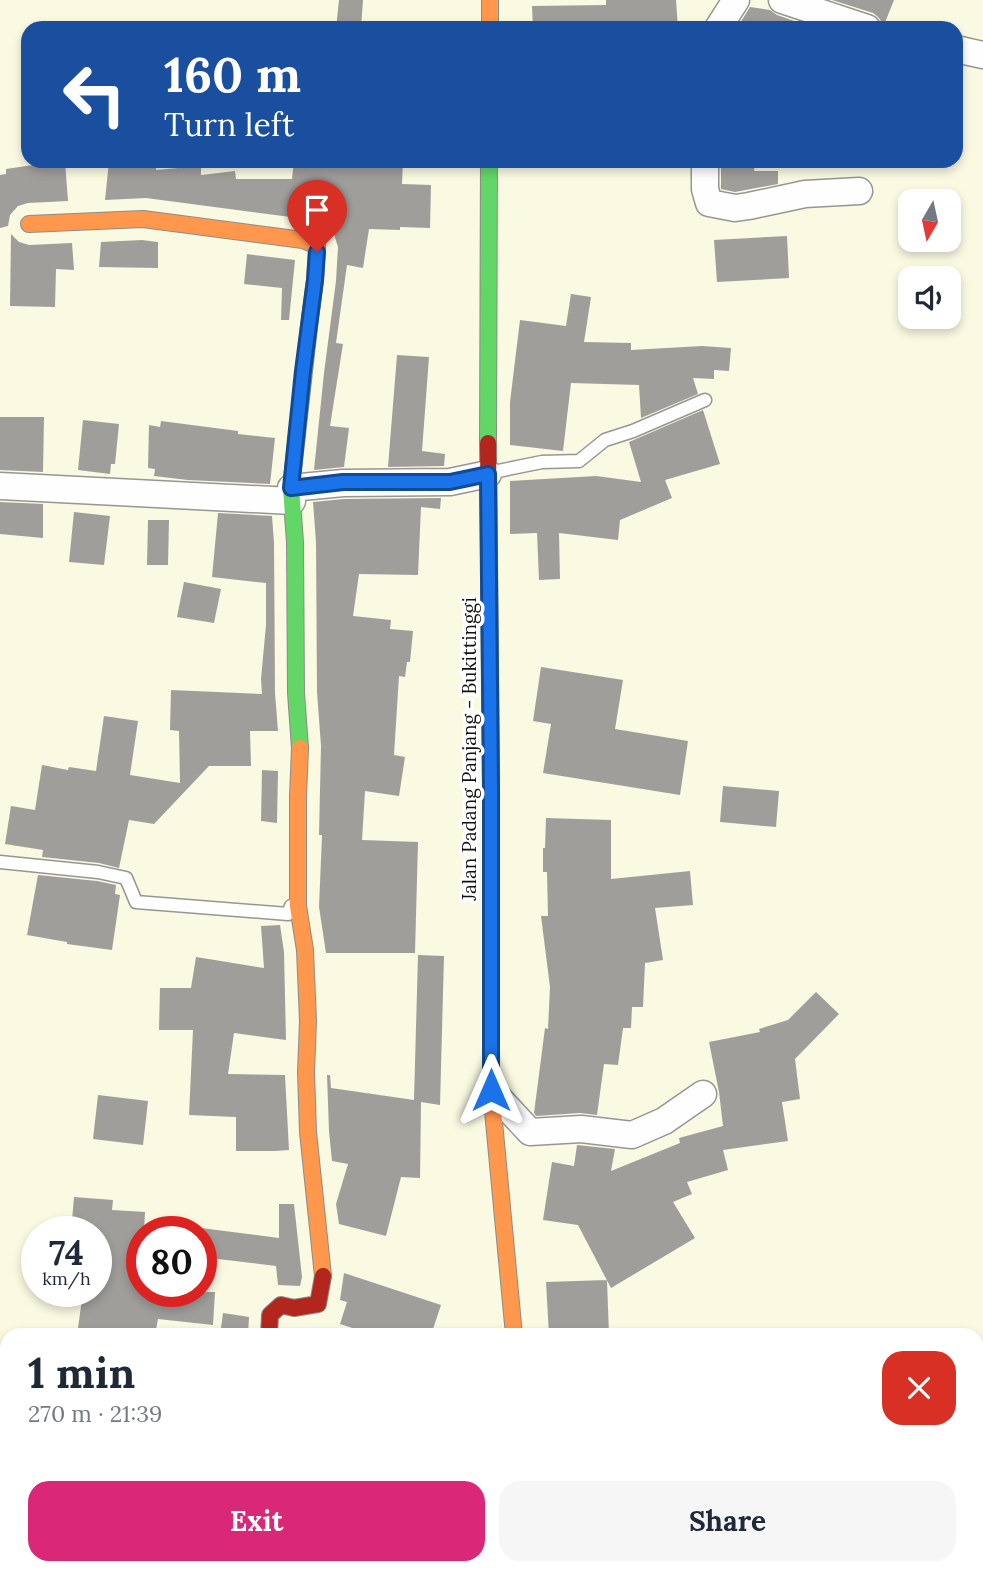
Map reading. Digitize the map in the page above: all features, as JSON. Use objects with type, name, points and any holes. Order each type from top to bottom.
[{"type":"main road","points":[[490,0],[490,21]]},
{"type":"main road","name":"Jalan Padang Panjang - Bukittinggi","points":[[489,168],[491,1090],[513,1328]]},
{"type":"main road","points":[[29,224],[143,219],[303,240],[317,246],[292,495],[296,693],[300,747],[298,906],[304,950],[308,1021],[308,1132],[323,1278],[318,1304],[294,1308],[281,1305],[270,1315],[269,1328]]},
{"type":"street","points":[[722,21],[736,0]]},
{"type":"street","points":[[782,0],[846,21]]},
{"type":"street","points":[[963,51],[983,55]]},
{"type":"street","points":[[705,168],[705,188],[709,204],[735,208],[805,194],[859,191]]},
{"type":"street","points":[[0,486],[292,495],[343,482],[450,482],[488,474]]},
{"type":"street","points":[[491,1090],[530,1132],[581,1129],[632,1135],[664,1121],[703,1094]]},
{"type":"lane","points":[[488,474],[542,462],[579,461],[606,440],[705,400]]},
{"type":"lane","points":[[0,862],[98,872],[126,878],[136,902],[288,914],[299,882]]},
{"type":"green space","points":[[0,0],[983,0],[983,1328],[0,1328]]},
{"type":"building","points":[[339,0],[363,0],[362,21],[337,21]]},
{"type":"building","points":[[606,0],[676,0],[678,21],[533,21],[532,6],[606,5]]},
{"type":"building","points":[[832,0],[894,0],[886,21],[881,21],[873,13]]},
{"type":"building","points":[[750,7],[770,10],[794,21],[741,21]]},
{"type":"building","points":[[66,168],[68,201],[18,206],[10,215],[8,226],[0,228],[0,175],[6,174],[6,169]]},
{"type":"building","points":[[108,168],[201,168],[201,175],[235,171],[236,179],[292,179],[293,168],[403,168],[402,184],[431,185],[430,228],[369,229],[363,268],[347,265],[336,343],[343,344],[330,426],[349,428],[344,467],[314,470],[336,281],[338,247],[334,234],[306,219],[146,198],[105,200]]},
{"type":"building","points":[[721,168],[778,171],[778,184],[735,192],[721,189]]},
{"type":"building","points":[[11,234],[19,242],[29,245],[72,243],[74,270],[56,269],[55,307],[10,306]]},
{"type":"building","points":[[787,236],[789,278],[717,282],[714,240]]},
{"type":"building","points":[[101,242],[158,242],[158,268],[99,267]]},
{"type":"building","points":[[247,254],[295,260],[289,320],[281,320],[282,288],[244,284]]},
{"type":"building","points":[[571,294],[591,297],[584,342],[631,343],[631,350],[702,346],[731,348],[729,371],[714,370],[714,379],[693,378],[698,394],[641,418],[639,385],[571,383],[563,451],[510,445],[510,402],[520,320],[566,326]]},
{"type":"building","points":[[397,355],[429,357],[422,451],[445,454],[444,466],[388,467]]},
{"type":"building","points":[[703,410],[720,464],[665,480],[672,498],[620,520],[618,540],[559,533],[560,579],[539,580],[537,533],[510,534],[510,481],[596,476],[641,482],[629,442]]},
{"type":"building","points":[[0,417],[44,417],[43,472],[0,470]]},
{"type":"building","points":[[83,420],[119,424],[115,464],[111,464],[110,474],[78,470]]},
{"type":"building","points":[[161,421],[275,438],[270,484],[154,476],[155,469],[148,468],[149,425],[160,427]]},
{"type":"building","points":[[441,498],[440,509],[421,507],[418,575],[359,574],[353,616],[391,620],[390,629],[413,631],[410,662],[407,662],[405,677],[399,676],[394,755],[405,757],[399,796],[365,791],[362,840],[418,842],[415,953],[326,953],[319,907],[322,835],[319,835],[321,746],[317,692],[316,542],[313,502]]},
{"type":"building","points":[[0,502],[43,504],[43,538],[0,534]]},
{"type":"building","points":[[74,512],[110,516],[104,565],[69,562]]},
{"type":"building","points":[[218,513],[272,516],[278,731],[250,731],[251,766],[209,766],[154,824],[129,820],[119,868],[99,863],[42,857],[43,850],[5,844],[11,806],[35,810],[42,765],[96,771],[104,716],[138,721],[130,775],[180,783],[179,731],[170,730],[171,690],[262,694],[266,583],[212,577]]},
{"type":"building","points":[[148,520],[169,520],[168,565],[147,565]]},
{"type":"building","points":[[184,582],[221,589],[214,623],[177,617]]},
{"type":"building","points":[[541,667],[623,680],[615,729],[688,741],[680,795],[543,773],[551,724],[533,721]]},
{"type":"building","points":[[262,770],[278,771],[277,823],[261,821]]},
{"type":"building","points":[[723,786],[779,791],[776,827],[720,822]]},
{"type":"building","points":[[546,818],[611,820],[611,879],[690,871],[693,905],[655,908],[663,960],[645,963],[643,1007],[632,1007],[631,1028],[623,1028],[618,1065],[604,1064],[597,1115],[580,1113],[536,1116],[534,1113],[545,1028],[548,1029],[550,987],[541,916],[548,916],[547,872],[543,872]]},
{"type":"building","points":[[38,875],[116,885],[115,894],[120,895],[112,950],[27,935]]},
{"type":"building","points":[[280,925],[284,952],[286,1040],[234,1033],[228,1074],[285,1075],[289,1150],[236,1151],[236,1117],[189,1115],[193,1030],[159,1030],[160,988],[191,988],[196,957],[264,968],[261,926]]},
{"type":"building","points":[[418,955],[444,956],[440,1105],[421,1102],[420,1178],[401,1177],[386,1236],[339,1224],[336,1204],[348,1164],[332,1161],[327,1075],[330,1075],[331,1088],[414,1100]]},
{"type":"building","points":[[816,992],[839,1014],[795,1059],[800,1099],[782,1102],[788,1141],[723,1150],[728,1170],[687,1182],[692,1194],[673,1202],[695,1238],[611,1288],[578,1225],[543,1220],[552,1162],[574,1166],[577,1145],[615,1149],[611,1171],[680,1143],[679,1138],[723,1126],[709,1042],[760,1032],[759,1029],[788,1020]]},
{"type":"building","points":[[98,1095],[148,1101],[143,1145],[93,1139]]},
{"type":"building","points":[[74,1197],[113,1200],[112,1210],[145,1212],[145,1216],[126,1216],[126,1307],[214,1307],[213,1325],[158,1319],[156,1328],[78,1328],[81,1307],[112,1307],[112,1216],[72,1216]]},
{"type":"building","points":[[279,1204],[294,1204],[302,1277],[300,1286],[278,1285],[276,1266],[217,1259],[217,1230],[279,1238]]},
{"type":"building","points":[[344,1273],[441,1305],[433,1328],[352,1328],[340,1324],[347,1302],[340,1300]]},
{"type":"building","points":[[607,1280],[609,1328],[549,1328],[546,1282]]},
{"type":"building","points":[[223,1313],[249,1317],[248,1328],[221,1328]]},
{"type":"traffic: fast","points":[[488,443],[489,168]]},
{"type":"traffic: fast","points":[[300,748],[296,693],[295,542],[291,488],[310,318]]},
{"type":"traffic: slow","points":[[490,0],[490,21]]},
{"type":"traffic: slow","points":[[29,224],[143,219],[303,240],[317,246],[310,318]]},
{"type":"traffic: slow","points":[[300,748],[298,906],[305,950],[308,1132],[323,1276]]},
{"type":"traffic: slow","points":[[491,781],[491,1090],[513,1328]]},
{"type":"traffic: jam","points":[[488,443],[491,781]]},
{"type":"traffic: jam","points":[[269,1328],[270,1315],[281,1305],[294,1308],[318,1304],[323,1276]]},
{"type":"route","points":[[317,252],[291,488],[343,482],[450,482],[488,474],[491,1090]]}]
